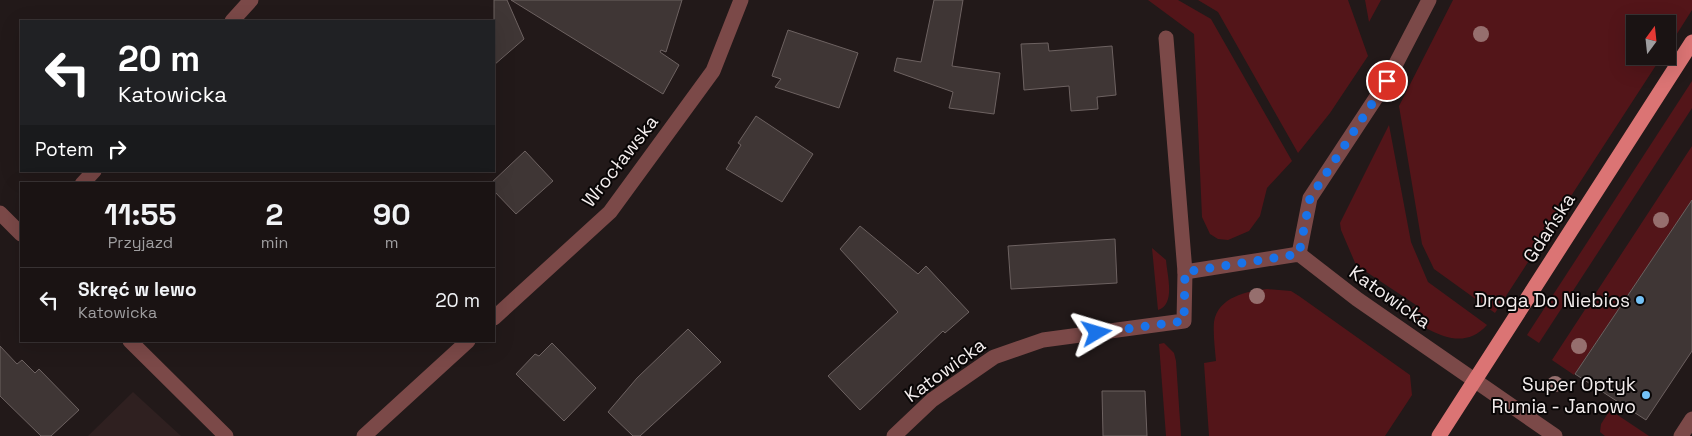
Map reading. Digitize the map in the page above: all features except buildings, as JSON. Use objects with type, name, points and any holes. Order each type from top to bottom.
[{"type":"main road","name":"Gdańska","points":[[1439,436],[1692,42]]},
{"type":"street","points":[[233,20],[251,0]]},
{"type":"street","name":"Wrocławska","points":[[495,317],[610,212],[713,71],[741,0]]},
{"type":"street","points":[[1185,272],[1299,254],[1310,198],[1387,81],[1429,0]]},
{"type":"street","name":"Katowicka","points":[[894,436],[932,400],[994,357],[1042,340],[1184,321],[1185,272],[1166,38]]},
{"type":"street","points":[[84,182],[93,172]]},
{"type":"street","points":[[0,213],[20,233]]},
{"type":"street","name":"Katowicka","points":[[1299,254],[1357,299],[1555,436]]},
{"type":"street","points":[[131,342],[226,436]]},
{"type":"street","points":[[364,436],[467,342]]},
{"type":"street","points":[[1681,436],[1692,419]]},
{"type":"shaded area","points":[[1148,0],[1178,0],[1211,19],[1292,161],[1267,188],[1260,216],[1249,231],[1228,240],[1218,239],[1210,234],[1202,217],[1194,34]]},
{"type":"shaded area","points":[[1198,0],[1348,0],[1368,56],[1330,113],[1298,153],[1218,12]]},
{"type":"shaded area","points":[[1365,0],[1381,0],[1369,22]]},
{"type":"shaded area","points":[[1453,0],[1692,0],[1692,10],[1676,35],[1676,15],[1626,15],[1626,65],[1656,65],[1495,313],[1434,269],[1422,244],[1399,106]]},
{"type":"shaded area","points":[[1692,81],[1692,108],[1539,343],[1527,335]]},
{"type":"shaded area","points":[[1389,125],[1411,242],[1428,282],[1487,325],[1477,334],[1467,338],[1445,336],[1434,332],[1403,314],[1416,305],[1356,265],[1341,230],[1340,223]]},
{"type":"shaded area","points":[[1692,146],[1692,205],[1688,206],[1574,375],[1552,360]]},
{"type":"shaded area","points":[[1152,248],[1166,260],[1169,281],[1167,302],[1164,307],[1158,310]]},
{"type":"shaded area","points":[[1267,289],[1291,291],[1410,375],[1412,395],[1385,436],[1209,436],[1204,363],[1216,361],[1214,322],[1217,313],[1227,301],[1234,297],[1251,291]]},
{"type":"shaded area","points":[[1164,343],[1174,353],[1176,361],[1181,436],[1166,436],[1159,344]]},
{"type":"shaded area","points":[[133,392],[181,436],[88,436]]},
{"type":"shaded area","points":[[1610,410],[1649,436],[1605,436],[1600,432],[1601,424]]},
{"type":"place","name":"Droga Do Niebios","points":[[1640,300]]},
{"type":"place","name":"Super Optyk Rumia - Janowo","points":[[1646,395]]},
{"type":"route","points":[[1097,333],[1184,321],[1185,272],[1274,260],[1299,254],[1310,198],[1387,81]]}]
